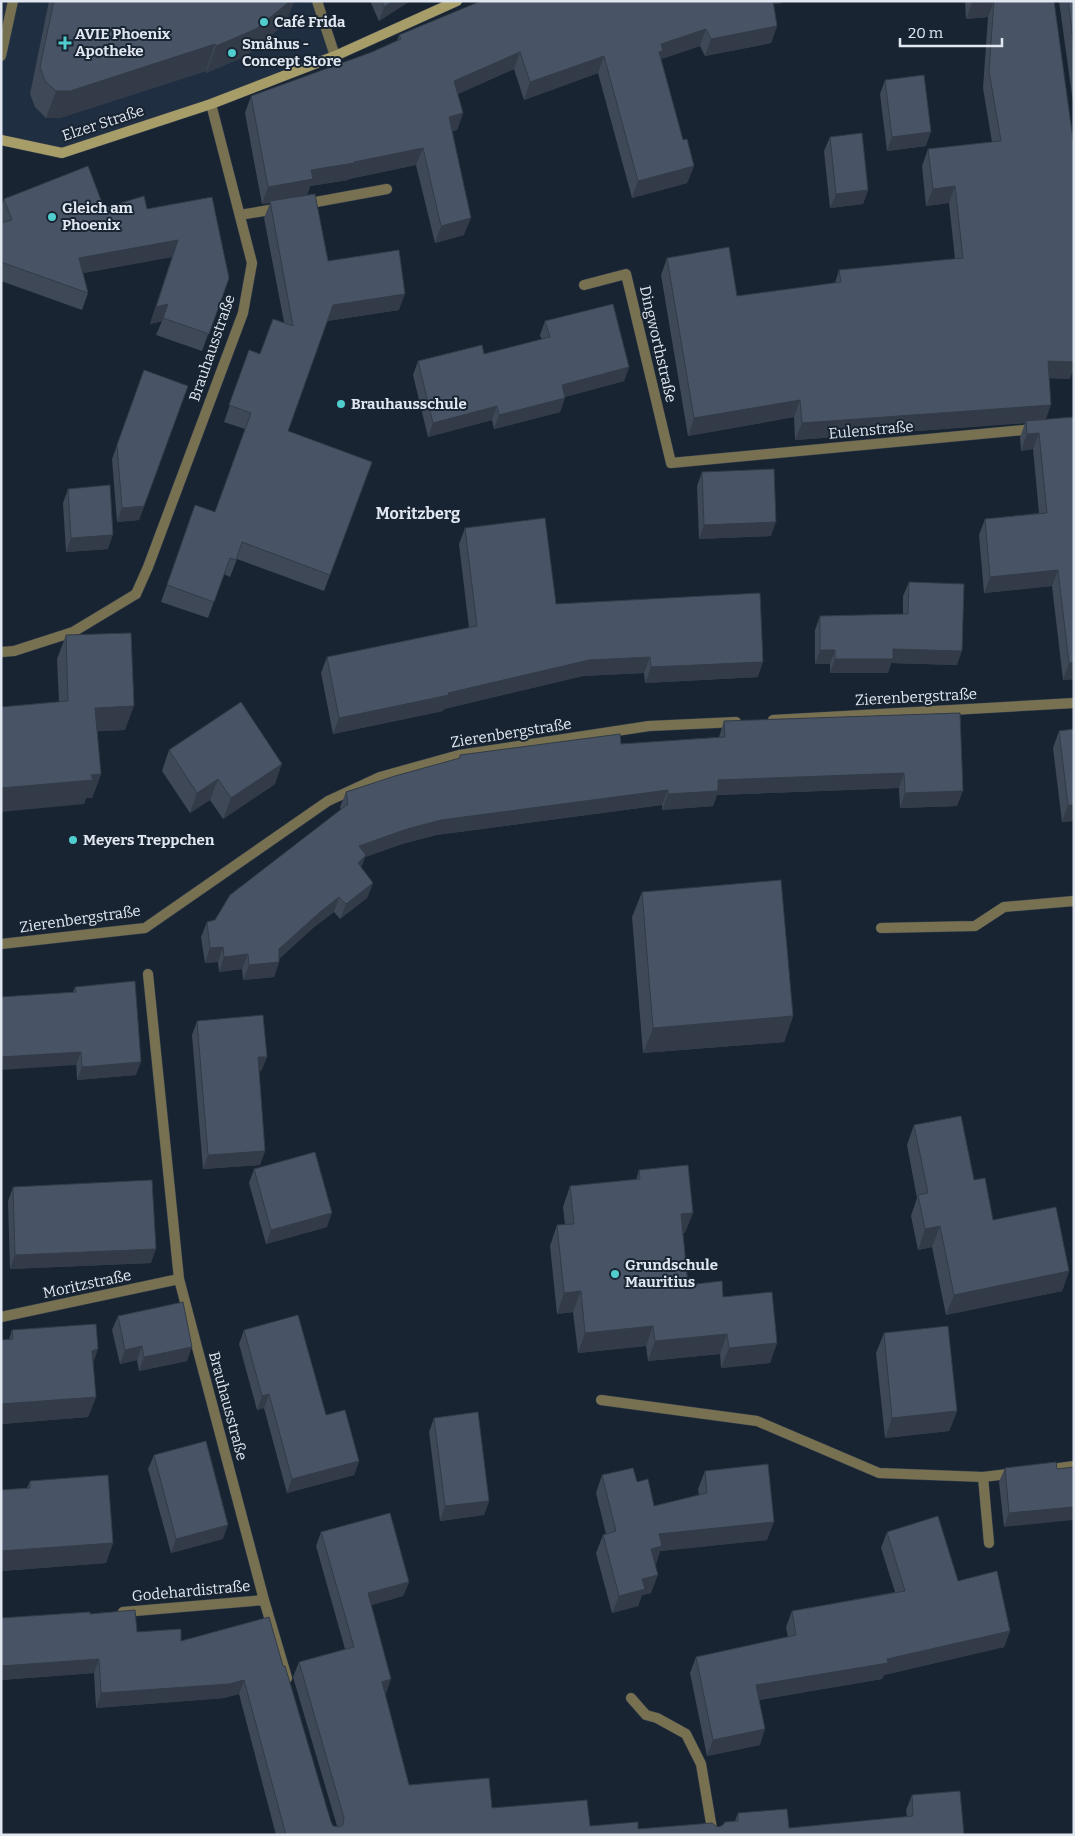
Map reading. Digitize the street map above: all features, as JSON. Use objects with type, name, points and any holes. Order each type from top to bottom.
[{"type":"street","points":[[1,56],[5,18],[13,1]]},
{"type":"street","points":[[317,1],[335,56]]},
{"type":"street","points":[[211,104],[335,56],[457,1]]},
{"type":"street","name":"Elzer Straße","points":[[1,140],[62,153],[211,104]]},
{"type":"street","name":"Brauhausstraße","points":[[1,652],[14,651],[73,632],[136,594],[148,568],[243,313],[252,263],[211,104]]},
{"type":"street","points":[[240,215],[387,189]]},
{"type":"street","name":"Dingworthstraße","points":[[584,284],[626,274],[671,463]]},
{"type":"street","name":"Eulenstraße","points":[[671,463],[1045,429]]},
{"type":"street","name":"Zierenbergstraße","points":[[1,944],[145,928],[328,801],[380,777],[469,753],[649,726],[1074,703]]},
{"type":"street","points":[[880,928],[975,926],[1004,907],[1074,902]]},
{"type":"street","name":"Brauhausstraße","points":[[148,974],[179,1279],[264,1600],[289,1685]]},
{"type":"street","name":"Moritzstraße","points":[[1,1318],[179,1279]]},
{"type":"street","points":[[601,1400],[757,1421],[879,1473],[983,1477],[1074,1466]]},
{"type":"street","points":[[983,1477],[989,1543]]},
{"type":"street","name":"Godehardistraße","points":[[110,1613],[264,1600]]},
{"type":"street","points":[[630,1698],[646,1715],[657,1718],[686,1734],[701,1764],[713,1835]]},
{"type":"shaded area","points":[[1,1],[317,1],[335,56],[62,153],[1,140]]},
{"type":"building","points":[[54,1],[290,1],[256,29],[216,46],[215,44],[70,91],[56,91],[45,81],[40,67]]},
{"type":"building","points":[[382,1],[393,1],[384,7]]},
{"type":"building","points":[[481,1],[773,1],[777,26],[711,39],[706,29],[661,44],[663,51],[659,52],[683,140],[687,139],[694,166],[638,181],[604,56],[530,82],[520,52],[454,81],[463,113],[449,117],[471,218],[441,226],[423,148],[311,170],[313,179],[268,187],[251,96],[372,52],[401,39],[399,35]]},
{"type":"building","points":[[994,1],[1054,1],[1074,147],[1074,362],[1048,361],[1051,405],[802,423],[800,400],[694,418],[667,258],[729,247],[737,296],[841,282],[839,270],[963,258],[955,186],[933,189],[928,149],[1001,141],[989,71]]},
{"type":"building","points":[[1068,1],[1074,1],[1074,47]]},
{"type":"building","points":[[924,75],[931,132],[892,137],[885,80]]},
{"type":"building","points":[[862,133],[868,190],[836,194],[830,137]]},
{"type":"building","points":[[88,166],[104,208],[144,196],[147,209],[212,197],[229,278],[209,334],[163,318],[168,304],[156,307],[178,240],[79,258],[88,293],[1,262],[1,223],[12,220],[4,199]]},
{"type":"building","points":[[315,194],[328,261],[399,250],[405,294],[333,305],[288,431],[372,462],[330,575],[242,542],[236,560],[230,558],[214,602],[167,585],[195,505],[215,512],[251,413],[229,405],[249,350],[260,354],[273,319],[293,326],[270,201]]},
{"type":"building","points":[[613,304],[629,367],[562,385],[565,398],[499,415],[497,406],[433,423],[418,361],[482,345],[484,354],[550,337],[545,321]]},
{"type":"building","points":[[144,370],[188,386],[144,506],[122,508],[117,445]]},
{"type":"building","points":[[1074,417],[1074,663],[1069,663],[1058,570],[990,577],[985,519],[1047,513],[1039,433],[1027,434],[1026,421]]},
{"type":"building","points":[[774,469],[776,522],[704,525],[702,472]]},
{"type":"building","points":[[110,485],[113,535],[71,538],[68,489]]},
{"type":"building","points":[[545,518],[556,604],[760,593],[763,662],[651,667],[650,657],[589,660],[448,693],[449,695],[339,718],[327,657],[477,626],[465,528]]},
{"type":"building","points":[[909,582],[964,584],[962,651],[893,649],[893,659],[835,659],[835,650],[820,650],[820,616],[908,614]]},
{"type":"building","points":[[131,633],[134,706],[95,708],[101,774],[91,775],[93,780],[1,788],[1,707],[68,701],[66,635]]},
{"type":"building","points":[[241,702],[282,764],[231,798],[218,779],[197,793],[169,750]]},
{"type":"building","points":[[960,713],[963,791],[905,793],[904,773],[718,780],[718,791],[668,794],[668,790],[441,820],[407,829],[359,846],[366,855],[358,863],[373,883],[346,904],[339,897],[320,912],[279,949],[279,962],[249,965],[248,954],[224,957],[223,947],[210,948],[207,922],[215,920],[230,895],[348,804],[346,792],[460,758],[460,755],[620,734],[621,744],[725,737],[724,721]]},
{"type":"building","points":[[1074,729],[1074,805],[1068,805],[1059,731]]},
{"type":"building","points":[[781,880],[793,1016],[653,1028],[642,892]]},
{"type":"building","points":[[135,981],[141,1062],[82,1067],[81,1052],[1,1057],[1,997],[76,992],[75,987]]},
{"type":"building","points":[[263,1015],[267,1057],[258,1057],[265,1151],[208,1155],[197,1021]]},
{"type":"building","points":[[961,1116],[974,1180],[985,1178],[993,1220],[1056,1207],[1069,1271],[954,1295],[940,1226],[925,1229],[918,1195],[928,1193],[914,1125]]},
{"type":"building","points":[[315,1152],[332,1213],[271,1230],[254,1169]]},
{"type":"building","name":"Grundschule Mauritius","points":[[688,1165],[693,1213],[681,1214],[688,1285],[722,1281],[723,1297],[772,1292],[777,1343],[729,1348],[727,1334],[655,1341],[653,1326],[585,1333],[581,1291],[564,1293],[557,1225],[574,1224],[570,1186],[640,1179],[639,1170]]},
{"type":"building","points":[[152,1180],[156,1249],[15,1255],[13,1187]]},
{"type":"building","points":[[183,1302],[192,1347],[144,1357],[142,1346],[125,1350],[118,1316]]},
{"type":"building","points":[[298,1315],[326,1415],[345,1410],[359,1461],[292,1479],[269,1394],[262,1396],[244,1330]]},
{"type":"building","points":[[96,1324],[98,1349],[92,1351],[96,1397],[1,1404],[1,1340],[13,1339],[12,1330]]},
{"type":"building","points":[[948,1326],[957,1411],[892,1418],[884,1333]]},
{"type":"building","points":[[478,1412],[489,1501],[445,1506],[434,1418]]},
{"type":"building","points":[[206,1441],[228,1525],[176,1539],[154,1455]]},
{"type":"building","points":[[1056,1462],[1057,1469],[1074,1467],[1074,1507],[1009,1513],[1005,1468]]},
{"type":"building","points":[[768,1464],[774,1522],[659,1534],[662,1546],[651,1549],[658,1575],[642,1579],[645,1589],[619,1596],[603,1535],[616,1531],[602,1475],[633,1468],[637,1482],[648,1479],[654,1506],[707,1493],[705,1471]]},
{"type":"building","points":[[108,1475],[113,1543],[1,1551],[1,1490],[30,1488],[30,1481]]},
{"type":"building","points":[[390,1513],[409,1582],[368,1593],[391,1679],[382,1682],[409,1785],[489,1778],[492,1808],[587,1800],[590,1826],[638,1822],[638,1829],[712,1823],[719,1827],[725,1822],[738,1821],[738,1813],[787,1809],[789,1828],[913,1816],[912,1795],[960,1791],[964,1835],[286,1835],[244,1680],[229,1684],[101,1693],[99,1659],[1,1666],[1,1618],[135,1610],[137,1632],[181,1629],[181,1641],[269,1617],[331,1822],[333,1826],[339,1827],[343,1825],[344,1818],[299,1662],[354,1647],[321,1532]]},
{"type":"building","points":[[938,1516],[958,1581],[997,1571],[1010,1631],[887,1659],[888,1663],[756,1685],[765,1729],[713,1740],[696,1657],[796,1635],[792,1611],[905,1591],[887,1532]]},
{"type":"place","name":"Café Frida","points":[[264,22]]},
{"type":"place","name":"AVIE Phoenix Apotheke","points":[[65,43]]},
{"type":"place","name":"Småhus - Concept Store","points":[[232,53]]},
{"type":"place","name":"Gleich am Phoenix","points":[[52,217]]},
{"type":"place","name":"Brauhausschule","points":[[341,404]]},
{"type":"place","name":"Meyers Treppchen","points":[[73,840]]},
{"type":"place","name":"Grundschule Mauritius","points":[[615,1274]]},
{"type":"district","name":"Moritzberg","points":[[418,513]]}]
